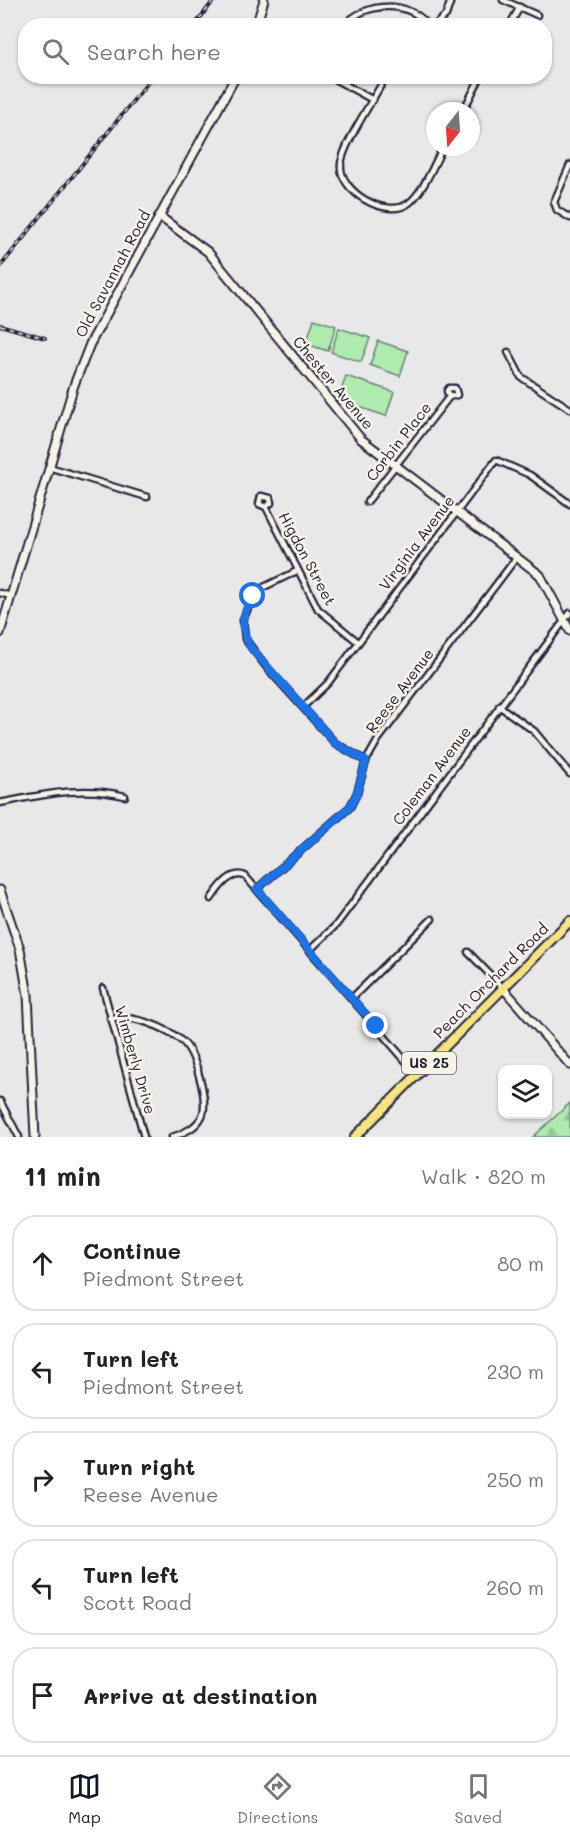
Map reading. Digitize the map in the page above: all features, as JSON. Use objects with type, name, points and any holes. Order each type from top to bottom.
[{"type":"main road","points":[[258,18],[264,0]]},
{"type":"main road","name":"Old Savannah Road","points":[[0,633],[74,385],[90,344],[232,84]]},
{"type":"main road","name":"Chester Avenue","points":[[159,216],[208,252],[361,439],[517,556],[545,581],[570,631]]},
{"type":"main road","points":[[0,890],[20,949],[28,995],[35,1137]]},
{"type":"main road","name":"Peach Orchard Road","points":[[355,1137],[570,921]]},
{"type":"main road","points":[[502,988],[570,1065]]},
{"type":"street","points":[[443,18],[451,0]]},
{"type":"street","points":[[503,0],[537,15]]},
{"type":"street","points":[[356,18],[371,9],[393,5],[413,10],[421,18]]},
{"type":"street","points":[[513,18],[520,6]]},
{"type":"street","points":[[344,84],[373,100]]},
{"type":"street","points":[[382,84],[345,152],[341,165],[343,179],[354,192],[385,207],[398,208],[406,205],[417,194],[438,156]]},
{"type":"street","points":[[467,102],[477,84]]},
{"type":"street","points":[[570,165],[554,204],[557,210],[570,218]]},
{"type":"street","points":[[508,352],[521,377],[570,409]]},
{"type":"street","name":"Corbin Place","points":[[367,502],[449,397]]},
{"type":"street","name":"Virginia Avenue","points":[[303,706],[328,683],[496,460],[530,475],[570,504]]},
{"type":"street","points":[[49,467],[147,497]]},
{"type":"street","name":"Higdon Street","points":[[266,507],[321,614],[358,642]]},
{"type":"street","name":"Reese Avenue","points":[[257,889],[350,807],[357,793],[366,761],[378,740],[517,556]]},
{"type":"street","points":[[297,571],[264,587],[253,596],[245,611],[243,632],[251,648],[339,747],[366,761]]},
{"type":"street","points":[[0,592],[11,596]]},
{"type":"street","name":"Coleman Avenue","points":[[310,950],[336,925],[570,613]]},
{"type":"street","points":[[499,706],[534,731],[570,774]]},
{"type":"street","points":[[0,803],[49,793],[81,790],[100,790],[125,796]]},
{"type":"street","points":[[211,899],[228,880],[238,874],[245,876],[417,1074]]},
{"type":"street","points":[[352,998],[432,919]]},
{"type":"street","points":[[468,952],[502,988]]},
{"type":"street","name":"Wimberly Drive","points":[[103,988],[144,1137]]},
{"type":"street","points":[[110,1018],[128,1017],[148,1024],[173,1035],[190,1050],[197,1068],[204,1110],[200,1119],[190,1128],[172,1137]]},
{"type":"street","points":[[0,1101],[19,1137]]},
{"type":"green space","points":[[314,319],[336,326],[328,351],[306,344]]},
{"type":"green space","points":[[339,328],[370,338],[361,362],[331,352]]},
{"type":"green space","points":[[378,341],[408,351],[400,376],[370,365]]},
{"type":"green space","points":[[346,376],[394,392],[386,416],[338,400]]},
{"type":"green space","points":[[570,1103],[570,1137],[533,1137]]},
{"type":"railway","points":[[200,18],[214,0]]},
{"type":"railway","points":[[0,267],[147,84]]},
{"type":"railway","points":[[0,325],[45,338]]},
{"type":"route","points":[[253,596],[248,603],[243,620],[243,632],[251,648],[335,743],[345,751],[366,761],[357,793],[350,807],[257,889],[376,1026]]}]
